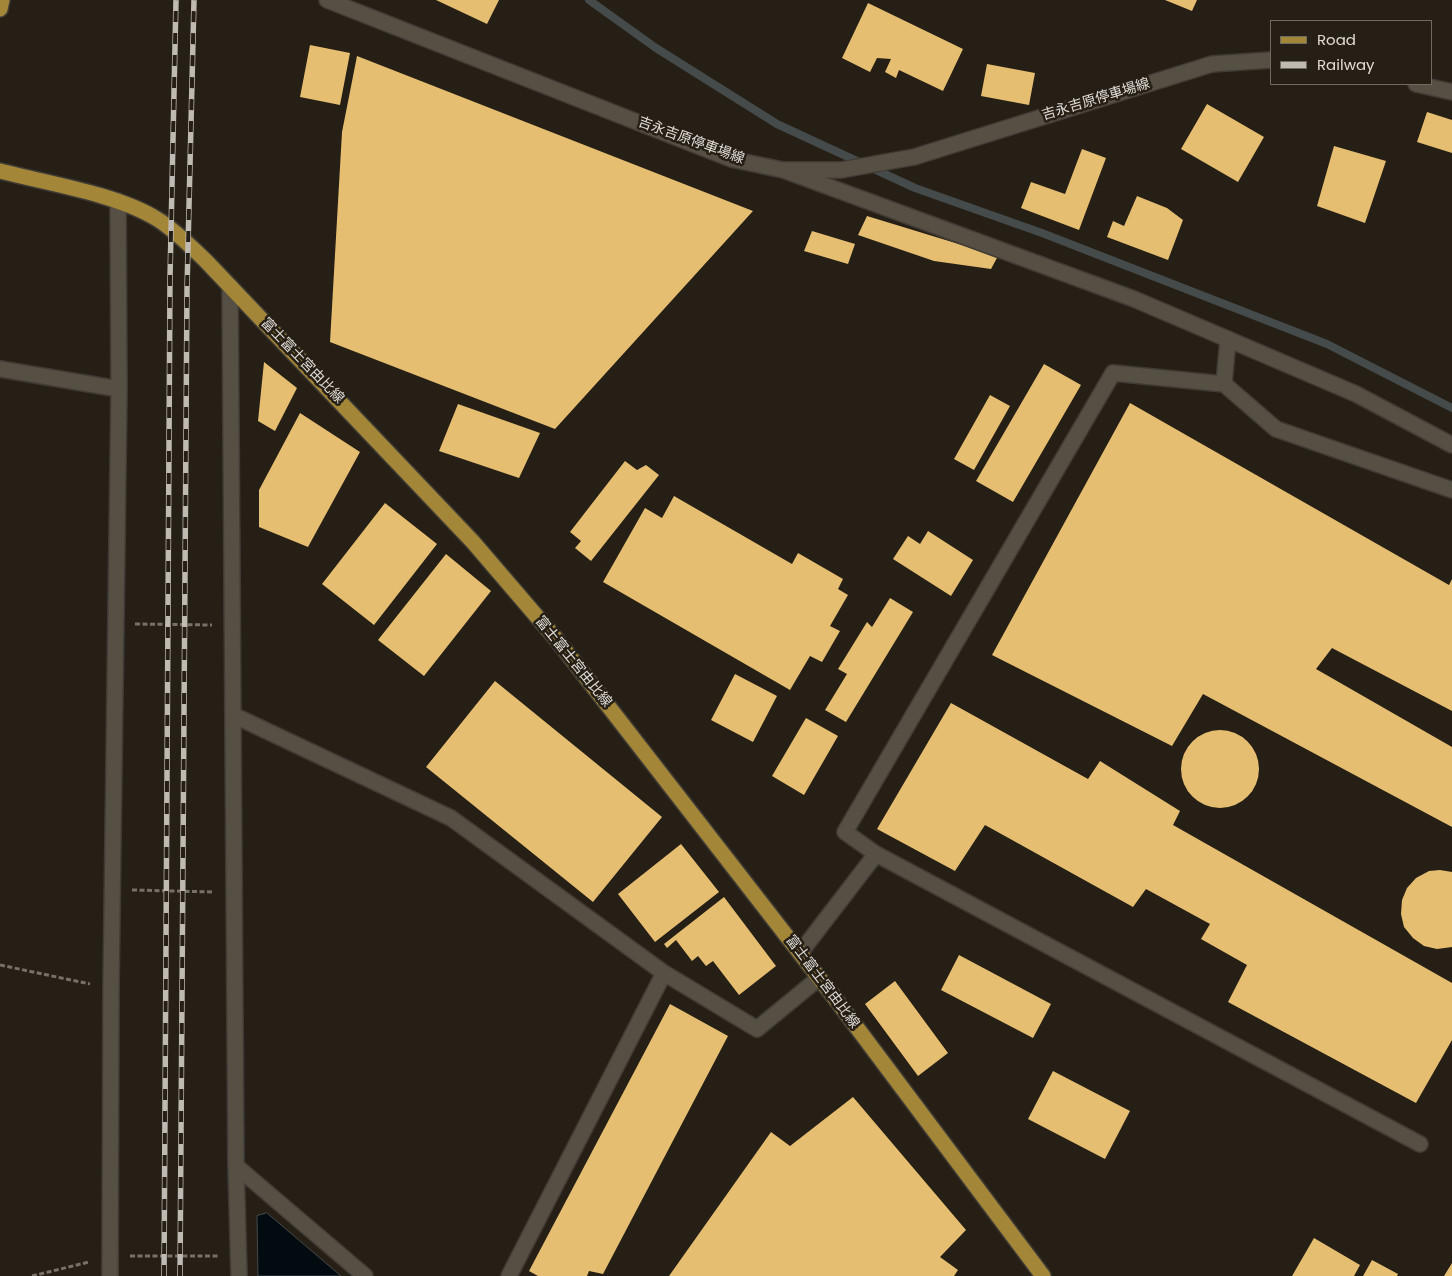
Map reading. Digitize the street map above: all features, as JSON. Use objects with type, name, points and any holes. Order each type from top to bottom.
[{"type":"main road","points":[[0,9],[2,0]]},
{"type":"main road","name":"富士富士宮由比線","points":[[0,171],[118,201],[156,218],[178,234],[230,286],[473,542],[557,640],[800,953],[1043,1276]]},
{"type":"street","name":"吉永吉原停車場線","points":[[327,0],[731,159],[783,170],[841,170],[914,157],[1212,64],[1270,60]]},
{"type":"street","points":[[1420,85],[1452,92]]},
{"type":"street","points":[[783,170],[1134,299],[1356,394],[1452,445]]},
{"type":"street","points":[[110,1276],[111,988],[119,390],[118,201]]},
{"type":"street","points":[[230,286],[236,1166],[239,1276]]},
{"type":"street","points":[[1224,384],[1228,339]]},
{"type":"street","points":[[0,369],[119,390]]},
{"type":"street","points":[[1420,1144],[876,854],[845,832],[1113,373],[1224,384],[1276,429],[1452,490]]},
{"type":"street","points":[[233,715],[450,818],[664,974],[757,1029],[819,978]]},
{"type":"street","points":[[800,953],[876,854]]},
{"type":"street","points":[[509,1276],[664,974]]},
{"type":"street","points":[[236,1166],[366,1276]]},
{"type":"path","points":[[116,624],[232,625]]},
{"type":"path","points":[[112,890],[234,892]]},
{"type":"path","points":[[0,964],[111,988]]},
{"type":"path","points":[[32,1276],[110,1256],[239,1256]]},
{"type":"shaded area","points":[[267,1213],[341,1276],[258,1276],[257,1216]]},
{"type":"building","points":[[436,0],[499,0],[487,24]]},
{"type":"building","points":[[1165,0],[1197,0],[1192,11]]},
{"type":"building","points":[[868,3],[963,49],[943,91],[899,70],[896,78],[885,72],[891,59],[877,58],[870,72],[842,58]]},
{"type":"building","points":[[310,45],[350,53],[340,105],[300,97]]},
{"type":"building","points":[[357,56],[753,211],[555,429],[330,342],[342,132]]},
{"type":"building","points":[[987,64],[1035,73],[1029,105],[981,96]]},
{"type":"building","points":[[1207,104],[1264,137],[1238,182],[1181,149]]},
{"type":"building","points":[[1427,112],[1452,120],[1452,153],[1417,142]]},
{"type":"building","points":[[1334,146],[1386,161],[1365,223],[1317,206]]},
{"type":"building","points":[[1082,149],[1106,158],[1079,230],[1021,208],[1031,182],[1065,194]]},
{"type":"building","points":[[1137,196],[1167,208],[1183,220],[1168,260],[1107,237],[1113,221],[1124,226]]},
{"type":"building","points":[[867,216],[998,256],[991,269],[934,261],[858,235]]},
{"type":"building","points":[[812,231],[855,244],[848,264],[804,251]]},
{"type":"building","points":[[264,362],[297,388],[275,431],[258,421]]},
{"type":"building","points":[[1044,364],[1081,385],[1013,502],[976,481]]},
{"type":"building","points":[[990,395],[1010,406],[974,470],[954,459]]},
{"type":"building","points":[[1130,403],[1449,585],[1452,579],[1452,711],[1332,648],[1316,669],[1452,747],[1452,827],[1203,694],[1172,746],[992,655]]},
{"type":"building","points":[[458,404],[540,433],[519,478],[439,451]]},
{"type":"building","points":[[300,413],[360,452],[308,547],[259,527],[259,490]]},
{"type":"building","points":[[625,461],[637,470],[646,465],[659,475],[591,561],[575,548],[581,541],[570,532]]},
{"type":"building","points":[[674,496],[792,564],[798,553],[843,579],[838,589],[848,595],[830,626],[840,631],[822,662],[810,656],[790,690],[603,582],[645,508],[662,518]]},
{"type":"building","points":[[385,503],[437,544],[374,625],[322,584]]},
{"type":"building","points":[[928,531],[973,560],[951,596],[893,559],[908,536],[920,544]]},
{"type":"building","points":[[446,554],[491,591],[424,676],[378,640]]},
{"type":"building","points":[[890,598],[913,612],[846,722],[825,710],[847,674],[838,669],[867,622],[872,627]]},
{"type":"building","points":[[735,674],[777,696],[753,742],[711,720]]},
{"type":"building","points":[[495,681],[662,817],[593,902],[426,767]]},
{"type":"building","points":[[951,703],[1088,779],[1100,761],[1180,811],[1173,825],[1452,983],[1452,1040],[1416,1103],[1228,1002],[1247,965],[1201,939],[1210,924],[1146,889],[1133,907],[985,825],[955,871],[877,829]]},
{"type":"building","points":[[806,718],[838,736],[804,795],[772,776]]},
{"type":"building","points":[[1220,730],[1235,733],[1248,741],[1256,754],[1259,769],[1256,784],[1248,797],[1235,805],[1220,808],[1205,805],[1192,797],[1184,784],[1181,769],[1184,754],[1192,741],[1205,733]]},
{"type":"building","points":[[681,844],[719,892],[655,942],[618,894]]},
{"type":"building","points":[[1429,871],[1452,872],[1452,947],[1437,949],[1424,946],[1413,938],[1404,927],[1401,914],[1402,900],[1407,888],[1416,878]]},
{"type":"building","points":[[724,897],[776,966],[739,995],[713,961],[706,966],[698,956],[692,961],[676,940],[667,948],[664,944]]},
{"type":"building","points":[[959,955],[1051,1004],[1033,1038],[941,990]]},
{"type":"building","points":[[895,981],[948,1053],[918,1076],[865,1004]]},
{"type":"building","points":[[670,1004],[728,1036],[603,1274],[589,1271],[587,1276],[538,1276],[529,1271]]},
{"type":"building","points":[[1053,1071],[1130,1111],[1105,1159],[1028,1119]]},
{"type":"building","points":[[853,1097],[966,1230],[940,1257],[958,1270],[954,1276],[669,1276],[771,1132],[790,1146]]},
{"type":"building","points":[[1314,1238],[1360,1265],[1354,1276],[1292,1276]]},
{"type":"building","points":[[1372,1260],[1398,1274],[1397,1276],[1363,1276]]},
{"type":"building","points":[[1452,1263],[1452,1276],[1444,1276]]},
{"type":"waterway","points":[[589,0],[656,48],[777,124],[915,188],[1042,233],[1327,344],[1452,408]]},
{"type":"railway","points":[[164,1276],[170,278],[176,0]]},
{"type":"railway","points":[[180,1276],[187,289],[194,0]]}]
